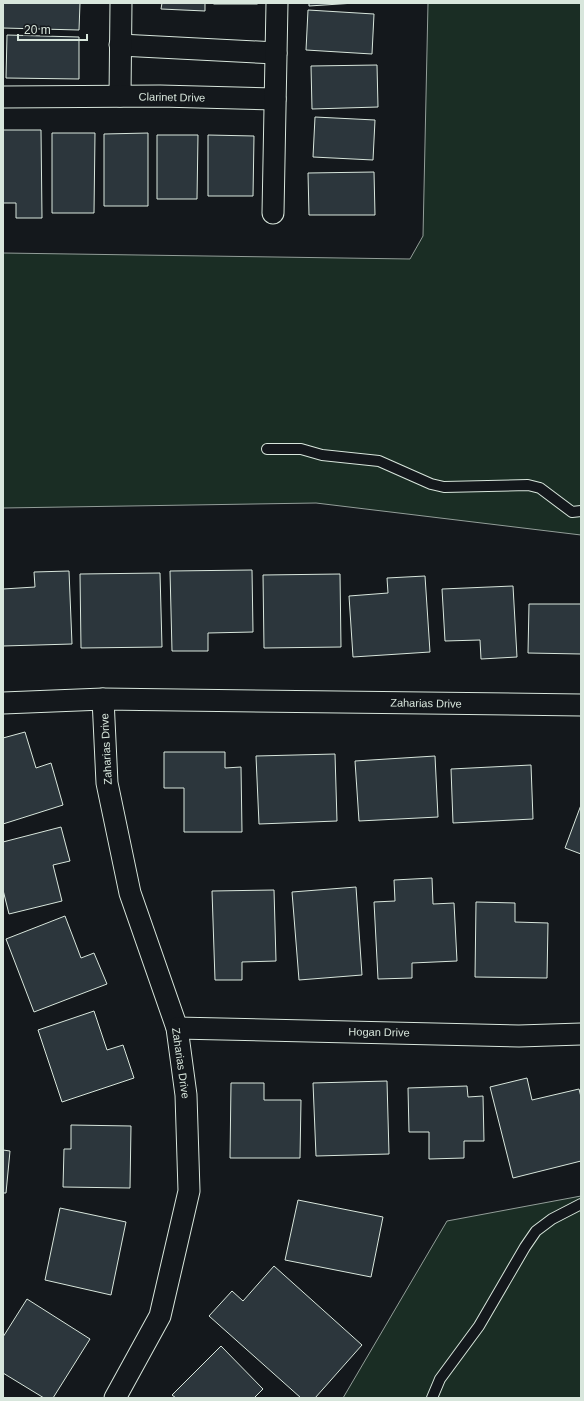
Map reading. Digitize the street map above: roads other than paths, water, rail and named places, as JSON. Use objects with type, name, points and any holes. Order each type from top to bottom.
[{"type":"street","points":[[120,96],[121,3]]},
{"type":"street","points":[[273,213],[277,3]]},
{"type":"street","points":[[120,45],[276,53]]},
{"type":"street","name":"Clarinet Drive","points":[[3,97],[160,96],[275,99]]},
{"type":"street","name":"Zaharias Drive","points":[[103,699],[107,783],[130,893],[177,1028],[186,1095],[188,1191],[160,1316],[115,1398]]},
{"type":"street","name":"Zaharias Drive","points":[[3,703],[103,699],[581,704]]},
{"type":"street","name":"Hogan Drive","points":[[177,1028],[519,1036],[581,1034]]},
{"type":"lane","points":[[268,449],[301,449],[322,455],[379,461],[430,484],[444,487],[528,485],[540,488],[572,512],[581,511]]},
{"type":"lane","points":[[432,1398],[440,1379],[479,1326],[525,1247],[536,1231],[552,1219],[581,1204]]}]
